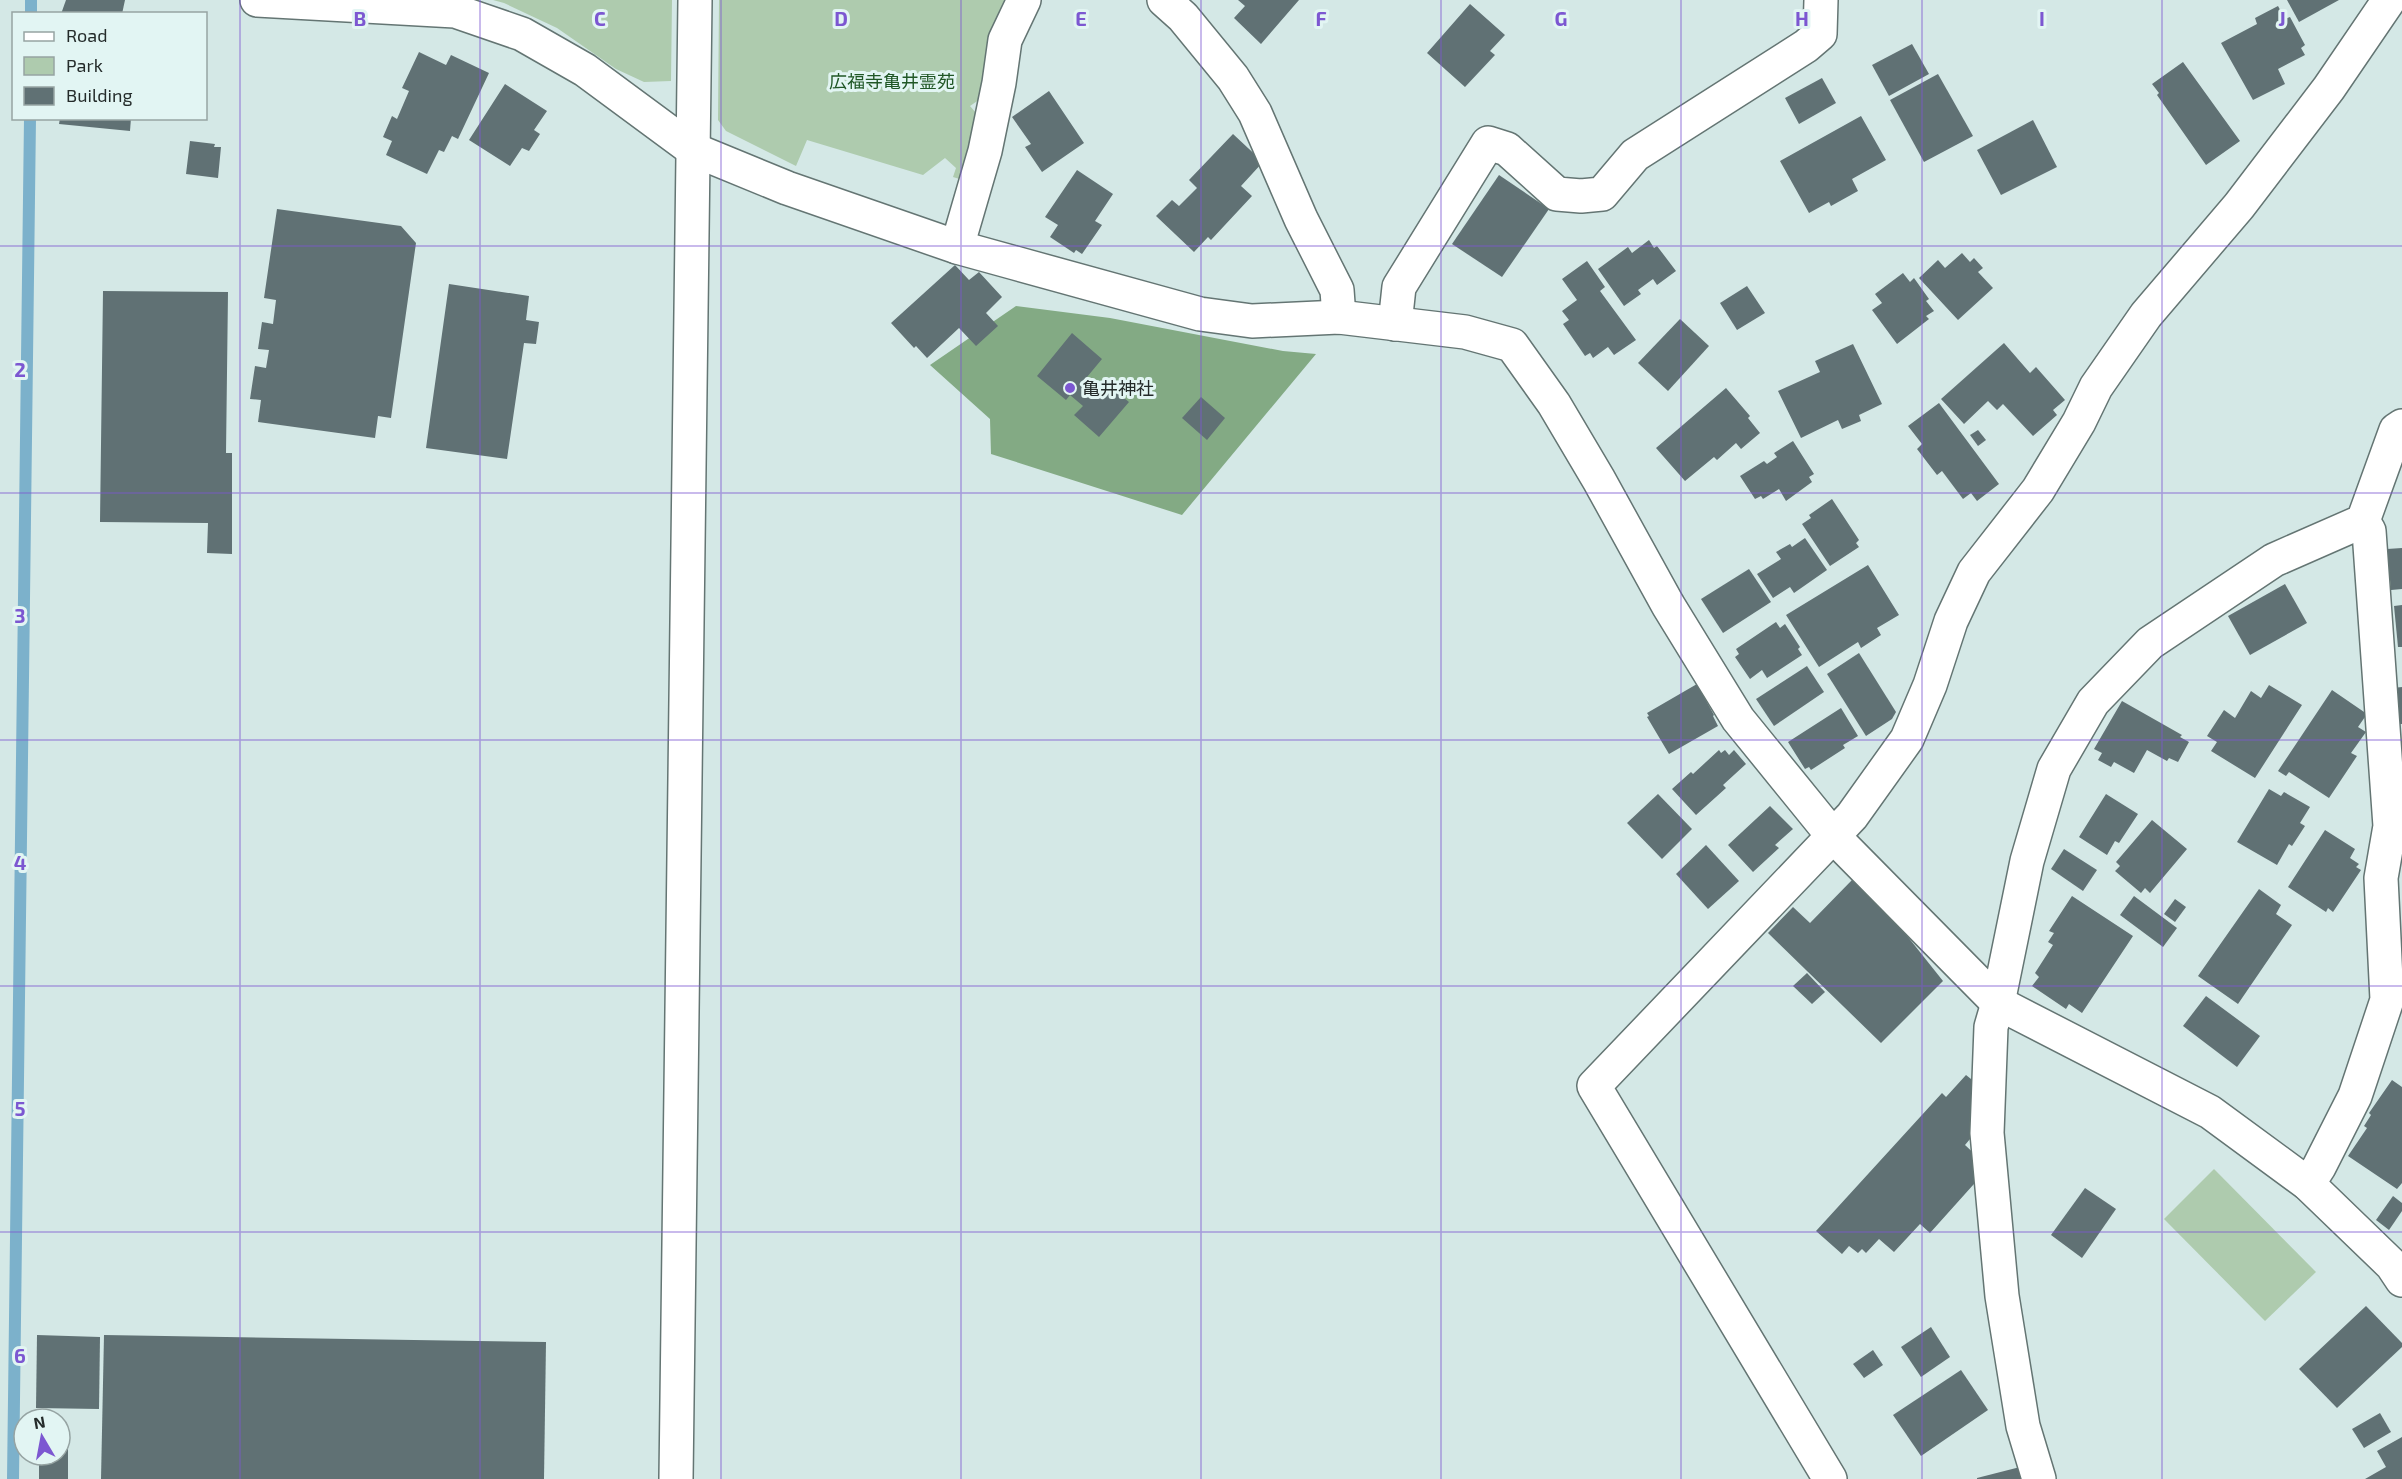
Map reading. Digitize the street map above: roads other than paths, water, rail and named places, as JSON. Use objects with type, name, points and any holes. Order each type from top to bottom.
[{"type":"street","points":[[257,0],[455,11],[522,34],[585,70],[692,149],[787,188],[957,247],[1200,314],[1252,321],[1339,317],[1465,332],[1512,345],[1554,404],[1668,605],[1738,719],[1833,836],[1998,1003],[2210,1112],[2308,1184],[2392,1265],[2402,1280]]},
{"type":"street","points":[[676,1479],[695,0]]},
{"type":"street","points":[[957,247],[985,151],[1005,40],[1024,0]]},
{"type":"street","points":[[1164,0],[1183,17],[1233,78],[1255,113],[1301,219],[1338,290],[1339,317]]},
{"type":"street","points":[[1395,324],[1400,288],[1488,142],[1507,149],[1557,194],[1581,196],[1602,194],[1635,155],[1806,46],[1820,34],[1821,0]]},
{"type":"street","points":[[1830,1479],[1594,1086],[1833,836],[1877,783],[1907,740],[1930,685],[1951,621],[1974,572],[2038,490],[2079,422],[2096,387],[2146,315],[2246,197],[2329,88],[2389,0]]},
{"type":"street","points":[[2039,1479],[2023,1426],[2002,1296],[1987,1132],[1991,1028],[2027,861],[2054,770],[2093,702],[2150,643],[2274,560],[2363,521],[2396,430],[2402,426]]},
{"type":"street","points":[[2308,1184],[2355,1096],[2387,1000],[2381,878],[2390,826],[2369,531],[2363,521]]},
{"type":"waterway","points":[[31,0],[31,12]]},
{"type":"waterway","points":[[13,1479],[30,120]]},
{"type":"place","name":"亀井神社","points":[[1070,388]]},
{"type":"park label","name":"広福寺亀井霊苑","points":[[892,81]]}]
